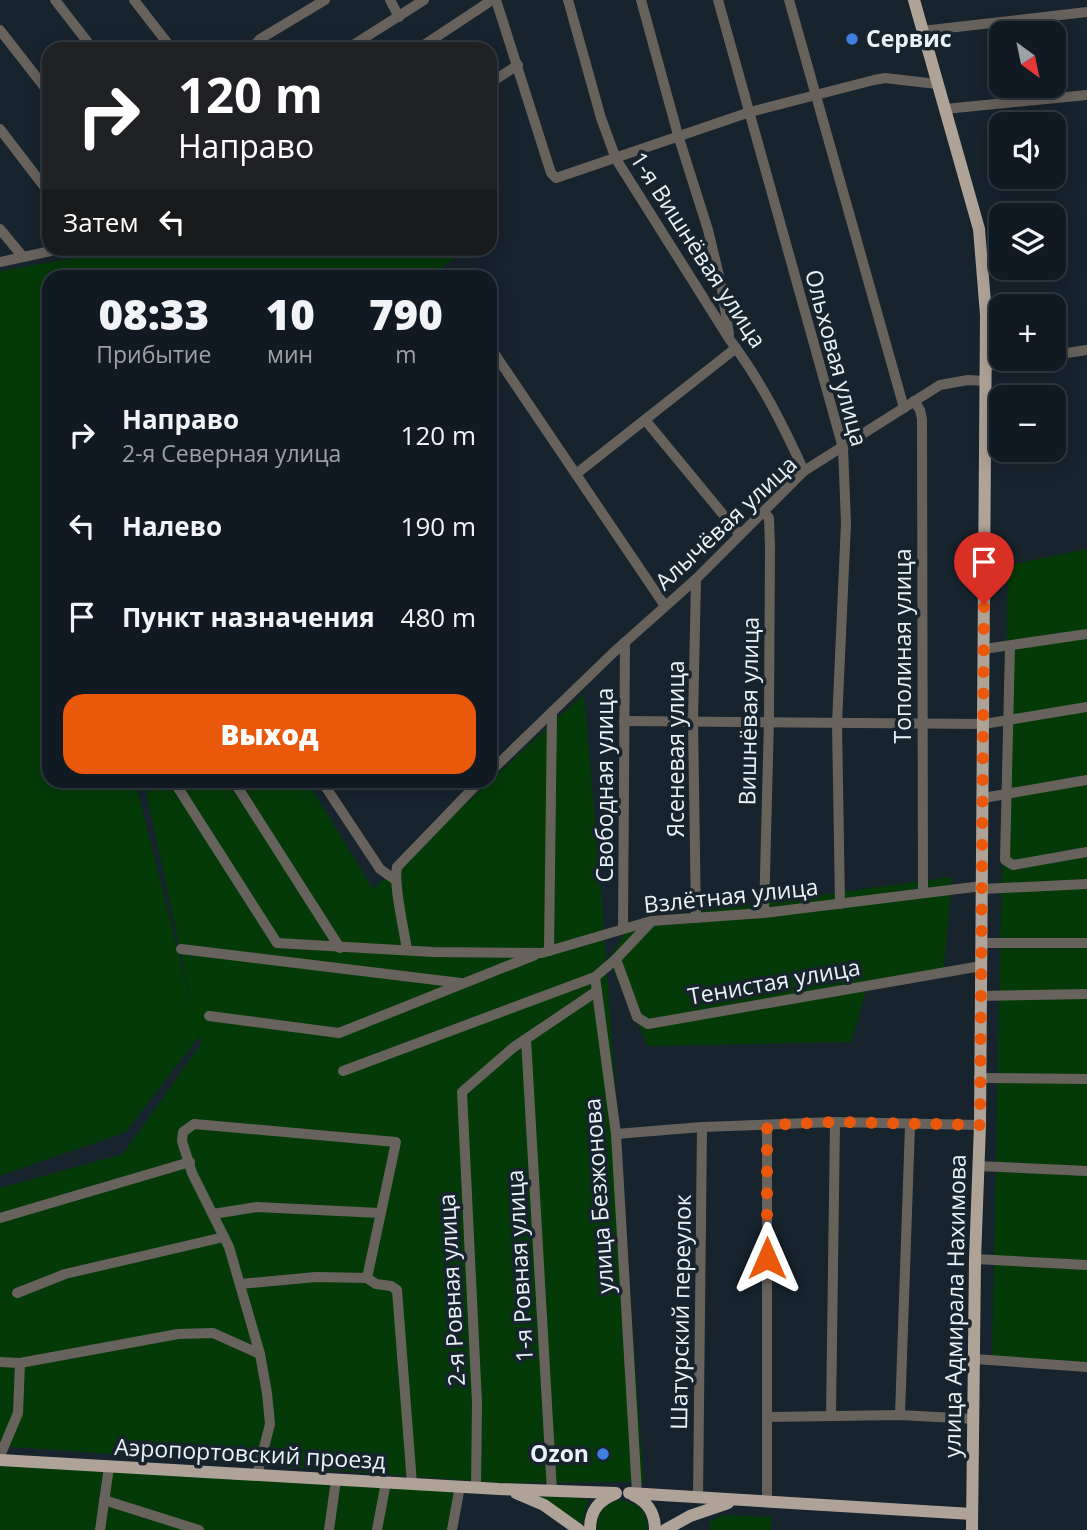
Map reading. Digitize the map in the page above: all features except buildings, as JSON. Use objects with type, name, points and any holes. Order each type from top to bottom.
[{"type":"main road","name":"улица Адмирала Нахимова","points":[[914,0],[979,229],[986,315],[980,1125],[975,1259],[972,1530]]},
{"type":"main road","name":"Аэропортовский проезд","points":[[0,1458],[109,1467],[499,1489]]},
{"type":"main road","points":[[499,1489],[627,1493],[972,1514]]},
{"type":"main road","points":[[499,1489],[530,1498],[579,1530]]},
{"type":"main road","points":[[590,1530],[590,1519],[595,1507],[604,1498],[627,1493],[641,1499],[650,1508],[655,1520],[655,1530]]},
{"type":"main road","points":[[665,1530],[690,1516],[738,1500]]},
{"type":"street","points":[[55,0],[88,42]]},
{"type":"street","points":[[134,0],[167,42]]},
{"type":"street","points":[[258,42],[325,0]]},
{"type":"street","points":[[390,0],[399,17]]},
{"type":"street","points":[[358,42],[424,0]]},
{"type":"street","points":[[429,42],[494,0],[554,177],[559,178],[750,112],[886,78],[937,84]]},
{"type":"street","name":"1-я Вишнёвая улица","points":[[568,0],[601,118],[616,159],[751,368],[780,419],[804,471]]},
{"type":"street","points":[[576,474],[646,421],[733,344],[708,230],[678,135],[641,0]]},
{"type":"street","name":"Ольховая улица","points":[[718,0],[843,448],[846,523],[837,723],[840,904]]},
{"type":"street","points":[[789,0],[904,408]]},
{"type":"street","points":[[922,31],[1087,12]]},
{"type":"street","points":[[0,30],[42,84]]},
{"type":"street","points":[[497,78],[518,65]]},
{"type":"street","points":[[944,108],[1087,95]]},
{"type":"street","points":[[0,129],[42,184]]},
{"type":"street","points":[[0,229],[23,257]]},
{"type":"street","points":[[0,262],[42,253]]},
{"type":"street","points":[[1066,353],[1087,350]]},
{"type":"street","points":[[497,357],[665,606]]},
{"type":"street","name":"Алычёвая улица","points":[[497,765],[625,642],[696,579],[804,471],[940,385],[968,380],[986,381]]},
{"type":"street","name":"Тополиная улица","points":[[914,401],[922,419],[923,893]]},
{"type":"street","points":[[646,421],[740,535]]},
{"type":"street","name":"Вишнёвая улица","points":[[764,512],[769,518],[770,547],[764,913]]},
{"type":"street","name":"Ясеневая улица","points":[[696,579],[693,721],[696,918]]},
{"type":"street","points":[[984,649],[1087,634]]},
{"type":"street","name":"Свободная улица","points":[[623,929],[625,642]]},
{"type":"street","points":[[1010,646],[1010,720],[1004,856],[1008,863],[1013,865],[1087,852]]},
{"type":"street","points":[[624,721],[769,720],[984,724],[1087,707]]},
{"type":"street","points":[[209,1016],[339,1033],[546,952],[552,712]]},
{"type":"street","points":[[983,798],[1087,780]]},
{"type":"street","name":"Взлётная улица","points":[[178,788],[277,943],[340,948],[546,952],[651,921],[764,913],[923,893],[1087,884]]},
{"type":"street","points":[[238,788],[340,948]]},
{"type":"street","points":[[325,788],[380,869],[394,879]]},
{"type":"street","points":[[407,950],[394,879],[400,864],[473,788]]},
{"type":"street","points":[[343,1070],[595,977],[616,959],[651,921]]},
{"type":"street","points":[[982,943],[1087,943]]},
{"type":"street","points":[[181,949],[465,983]]},
{"type":"street","name":"Тенистая улица","points":[[616,959],[637,1017],[648,1024],[981,966]]},
{"type":"street","name":"улица Безжонова","points":[[595,977],[616,1134],[627,1493]]},
{"type":"street","points":[[526,1039],[597,991]]},
{"type":"street","points":[[981,996],[1087,994]]},
{"type":"street","name":"2-я Ровная улица","points":[[477,1487],[477,1403],[462,1092],[526,1039]]},
{"type":"street","name":"1-я Ровная улица","points":[[526,1039],[552,1491]]},
{"type":"street","points":[[979,1078],[1087,1079]]},
{"type":"street","points":[[616,1134],[702,1127],[835,1122],[980,1125]]},
{"type":"street","points":[[831,1416],[835,1122]]},
{"type":"street","points":[[257,1475],[270,1424],[260,1354],[225,1237],[192,1173],[182,1137],[187,1128],[194,1124],[396,1142],[367,1278]]},
{"type":"street","points":[[767,1125],[767,1501]]},
{"type":"street","points":[[900,1415],[910,1125]]},
{"type":"street","name":"Шатурский переулок","points":[[698,1498],[702,1127]]},
{"type":"street","points":[[0,1218],[190,1162]]},
{"type":"street","points":[[978,1166],[1087,1171]]},
{"type":"street","points":[[213,1214],[257,1207],[380,1213]]},
{"type":"street","points":[[17,1293],[65,1274],[225,1237]]},
{"type":"street","points":[[975,1259],[1087,1265]]},
{"type":"street","points":[[240,1284],[316,1277],[367,1278],[376,1284],[393,1287],[399,1292],[412,1484]]},
{"type":"street","points":[[0,1362],[20,1363],[178,1334],[202,1333],[223,1335],[260,1354]]},
{"type":"street","points":[[975,1359],[1087,1367]]},
{"type":"street","points":[[0,1458],[18,1413],[20,1363]]},
{"type":"street","points":[[767,1417],[900,1415],[974,1419]]},
{"type":"street","points":[[100,1530],[109,1467]]},
{"type":"street","points":[[329,1530],[337,1480]]},
{"type":"street","points":[[377,1530],[386,1482]]},
{"type":"street","points":[[452,1530],[460,1486]]},
{"type":"street","points":[[104,1500],[199,1530]]},
{"type":"green space","points":[[86,256],[456,256],[439,270],[42,270],[42,788],[137,788],[193,1011],[145,788],[311,788],[373,889],[482,788],[497,788],[497,774],[584,694],[644,1482],[502,1483],[0,1446],[0,1188],[123,1154],[201,1044],[199,1036],[126,1132],[0,1176],[0,271]]},
{"type":"green space","points":[[1087,549],[1087,1364],[992,1357],[1008,565]]},
{"type":"green space","points":[[952,877],[944,970],[869,981],[851,1042],[648,1046],[608,959],[634,920]]},
{"type":"green space","points":[[0,1466],[458,1489],[451,1530],[0,1530]]},
{"type":"green space","points":[[538,1496],[588,1499],[582,1526]]},
{"type":"green space","points":[[618,1500],[630,1502],[640,1508],[647,1523],[647,1530],[597,1530],[602,1511]]},
{"type":"green space","points":[[723,1515],[772,1517],[771,1530],[710,1530],[710,1521]]},
{"type":"place","name":"Сервис","points":[[852,39]]},
{"type":"place","name":"Ozon","points":[[603,1454]]},
{"type":"route","points":[[767,1258],[767,1125],[835,1122],[980,1125],[984,604]]}]
